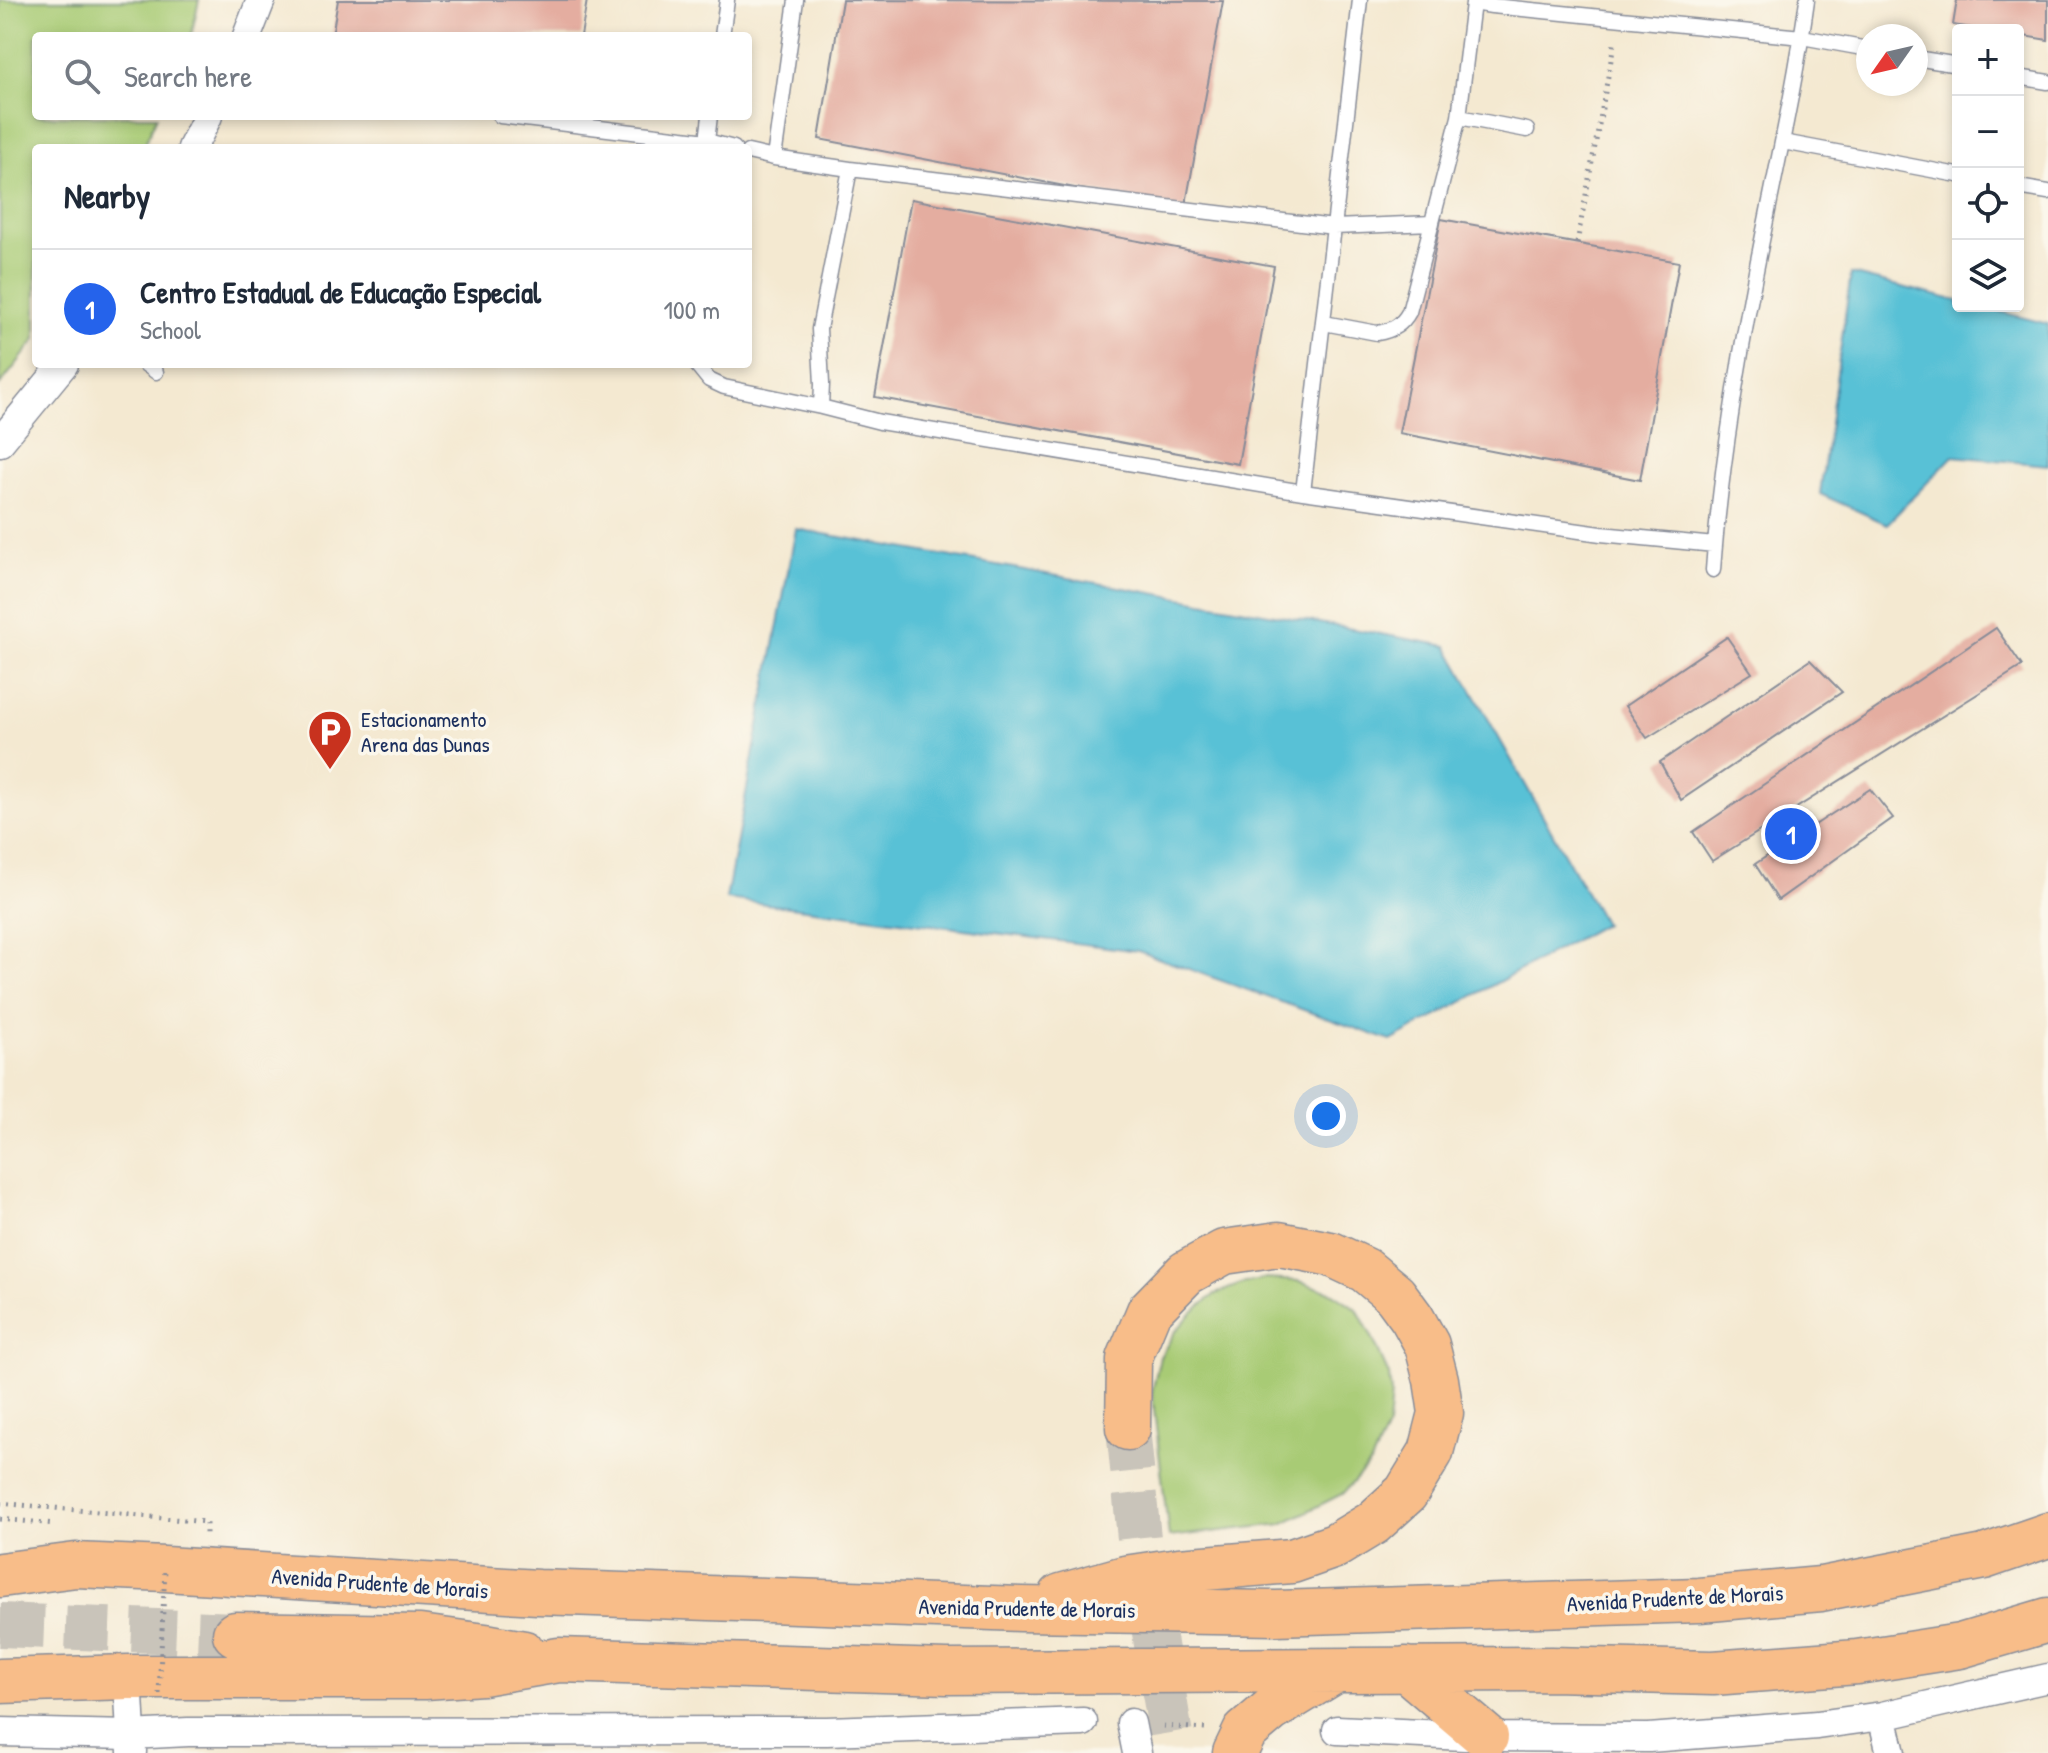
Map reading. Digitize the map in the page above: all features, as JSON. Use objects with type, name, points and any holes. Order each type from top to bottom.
[{"type":"main road","points":[[1021,1609],[1125,1578],[1179,1570],[1292,1561],[1335,1546],[1373,1523],[1406,1493],[1431,1452],[1441,1413],[1427,1345],[1395,1295],[1365,1270],[1331,1254],[1279,1244],[1224,1252],[1186,1273],[1149,1311],[1129,1359],[1128,1428]]},
{"type":"main road","name":"Avenida Prudente de Morais","points":[[0,1575],[76,1565],[538,1592],[1021,1609],[1276,1613],[1699,1600],[1821,1589],[1984,1557],[2048,1535]]},
{"type":"main road","points":[[0,1547],[76,1565]]},
{"type":"main road","points":[[235,1634],[420,1637],[559,1660],[947,1672],[1551,1669],[1713,1673],[1857,1662],[1960,1646],[2048,1620]]},
{"type":"main road","points":[[0,1681],[144,1686],[425,1677],[482,1673],[559,1660]]},
{"type":"main road","points":[[1406,1669],[1486,1737]]},
{"type":"main road","points":[[1235,1753],[1245,1732],[1271,1710],[1335,1671]]},
{"type":"street","points":[[249,32],[261,0]]},
{"type":"street","points":[[194,144],[206,120]]},
{"type":"street","points":[[0,442],[61,368]]},
{"type":"street","points":[[1337,1730],[1486,1737],[1649,1738],[1817,1725],[1882,1716],[2048,1678]]},
{"type":"street","points":[[131,1744],[144,1686]]},
{"type":"street","points":[[1882,1716],[1891,1753]]},
{"type":"street","points":[[0,1732],[131,1744],[188,1732],[829,1742],[1083,1722]]},
{"type":"street","points":[[1131,1723],[1137,1753]]},
{"type":"lane","points":[[723,32],[727,0]]},
{"type":"lane","points":[[774,158],[796,0]]},
{"type":"lane","points":[[1303,492],[1360,0]]},
{"type":"lane","points":[[1713,570],[1728,437],[1807,0]]},
{"type":"lane","points":[[1324,323],[1377,333],[1391,330],[1409,312],[1459,117],[1474,1],[1492,6],[1618,20],[1802,37],[1856,47]]},
{"type":"lane","points":[[1928,60],[1952,64]]},
{"type":"lane","points":[[2024,78],[2048,82]]},
{"type":"lane","points":[[1459,117],[1527,130]]},
{"type":"lane","points":[[528,120],[699,144]]},
{"type":"lane","points":[[706,144],[709,120]]},
{"type":"lane","points":[[1783,142],[1952,174]]},
{"type":"lane","points":[[752,153],[850,169],[1334,227],[1432,223]]},
{"type":"lane","points":[[821,407],[819,329],[850,169]]},
{"type":"lane","points":[[2024,188],[2048,192]]},
{"type":"lane","points":[[699,368],[709,380],[724,387],[880,422],[1303,492],[1601,534],[1715,545]]},
{"type":"path","points":[[1577,243],[1618,20]]},
{"type":"path","points":[[0,1503],[206,1522]]},
{"type":"path","points":[[144,1686],[165,1569]]},
{"type":"green space","points":[[0,0],[199,0],[192,32],[32,32],[32,120],[155,120],[145,144],[32,144],[32,344],[0,385]]},
{"type":"green space","points":[[1265,1279],[1299,1281],[1333,1293],[1357,1309],[1389,1375],[1388,1426],[1371,1463],[1342,1494],[1282,1524],[1169,1537],[1152,1392],[1160,1357],[1175,1332],[1215,1294]]},
{"type":"water","points":[[1851,274],[1952,299],[1952,312],[2001,312],[2048,324],[2048,465],[1953,456],[1887,524],[1820,494]]},
{"type":"water","points":[[796,529],[1447,646],[1604,924],[1391,1041],[1138,951],[726,899]]},
{"type":"building","points":[[338,0],[587,0],[582,32],[333,32]]},
{"type":"building","points":[[842,0],[1223,1],[1185,209],[819,139]]},
{"type":"building","points":[[1957,0],[2048,0],[2048,40],[2024,36],[2024,24],[1953,24]]},
{"type":"building","points":[[911,199],[1274,266],[1238,464],[875,397]]},
{"type":"building","points":[[1441,219],[1679,262],[1640,480],[1399,433]]},
{"type":"building","points":[[1996,628],[2022,666],[1712,861],[1693,832]]},
{"type":"building","points":[[1727,637],[1752,673],[1647,738],[1625,706]]},
{"type":"building","points":[[1810,660],[1842,692],[1681,800],[1660,762]]},
{"type":"building","points":[[1870,789],[1893,818],[1778,900],[1755,864]]},
{"type":"tunnel","points":[[1128,1428],[1140,1548],[1174,1753]]},
{"type":"tunnel","points":[[0,1625],[235,1634]]},
{"type":"place","name":"Estacionamento Arena das Dunas","points":[[330,771]]},
{"type":"place","name":"Centro Estadual de Educação Especial","points":[[1791,834]]}]
